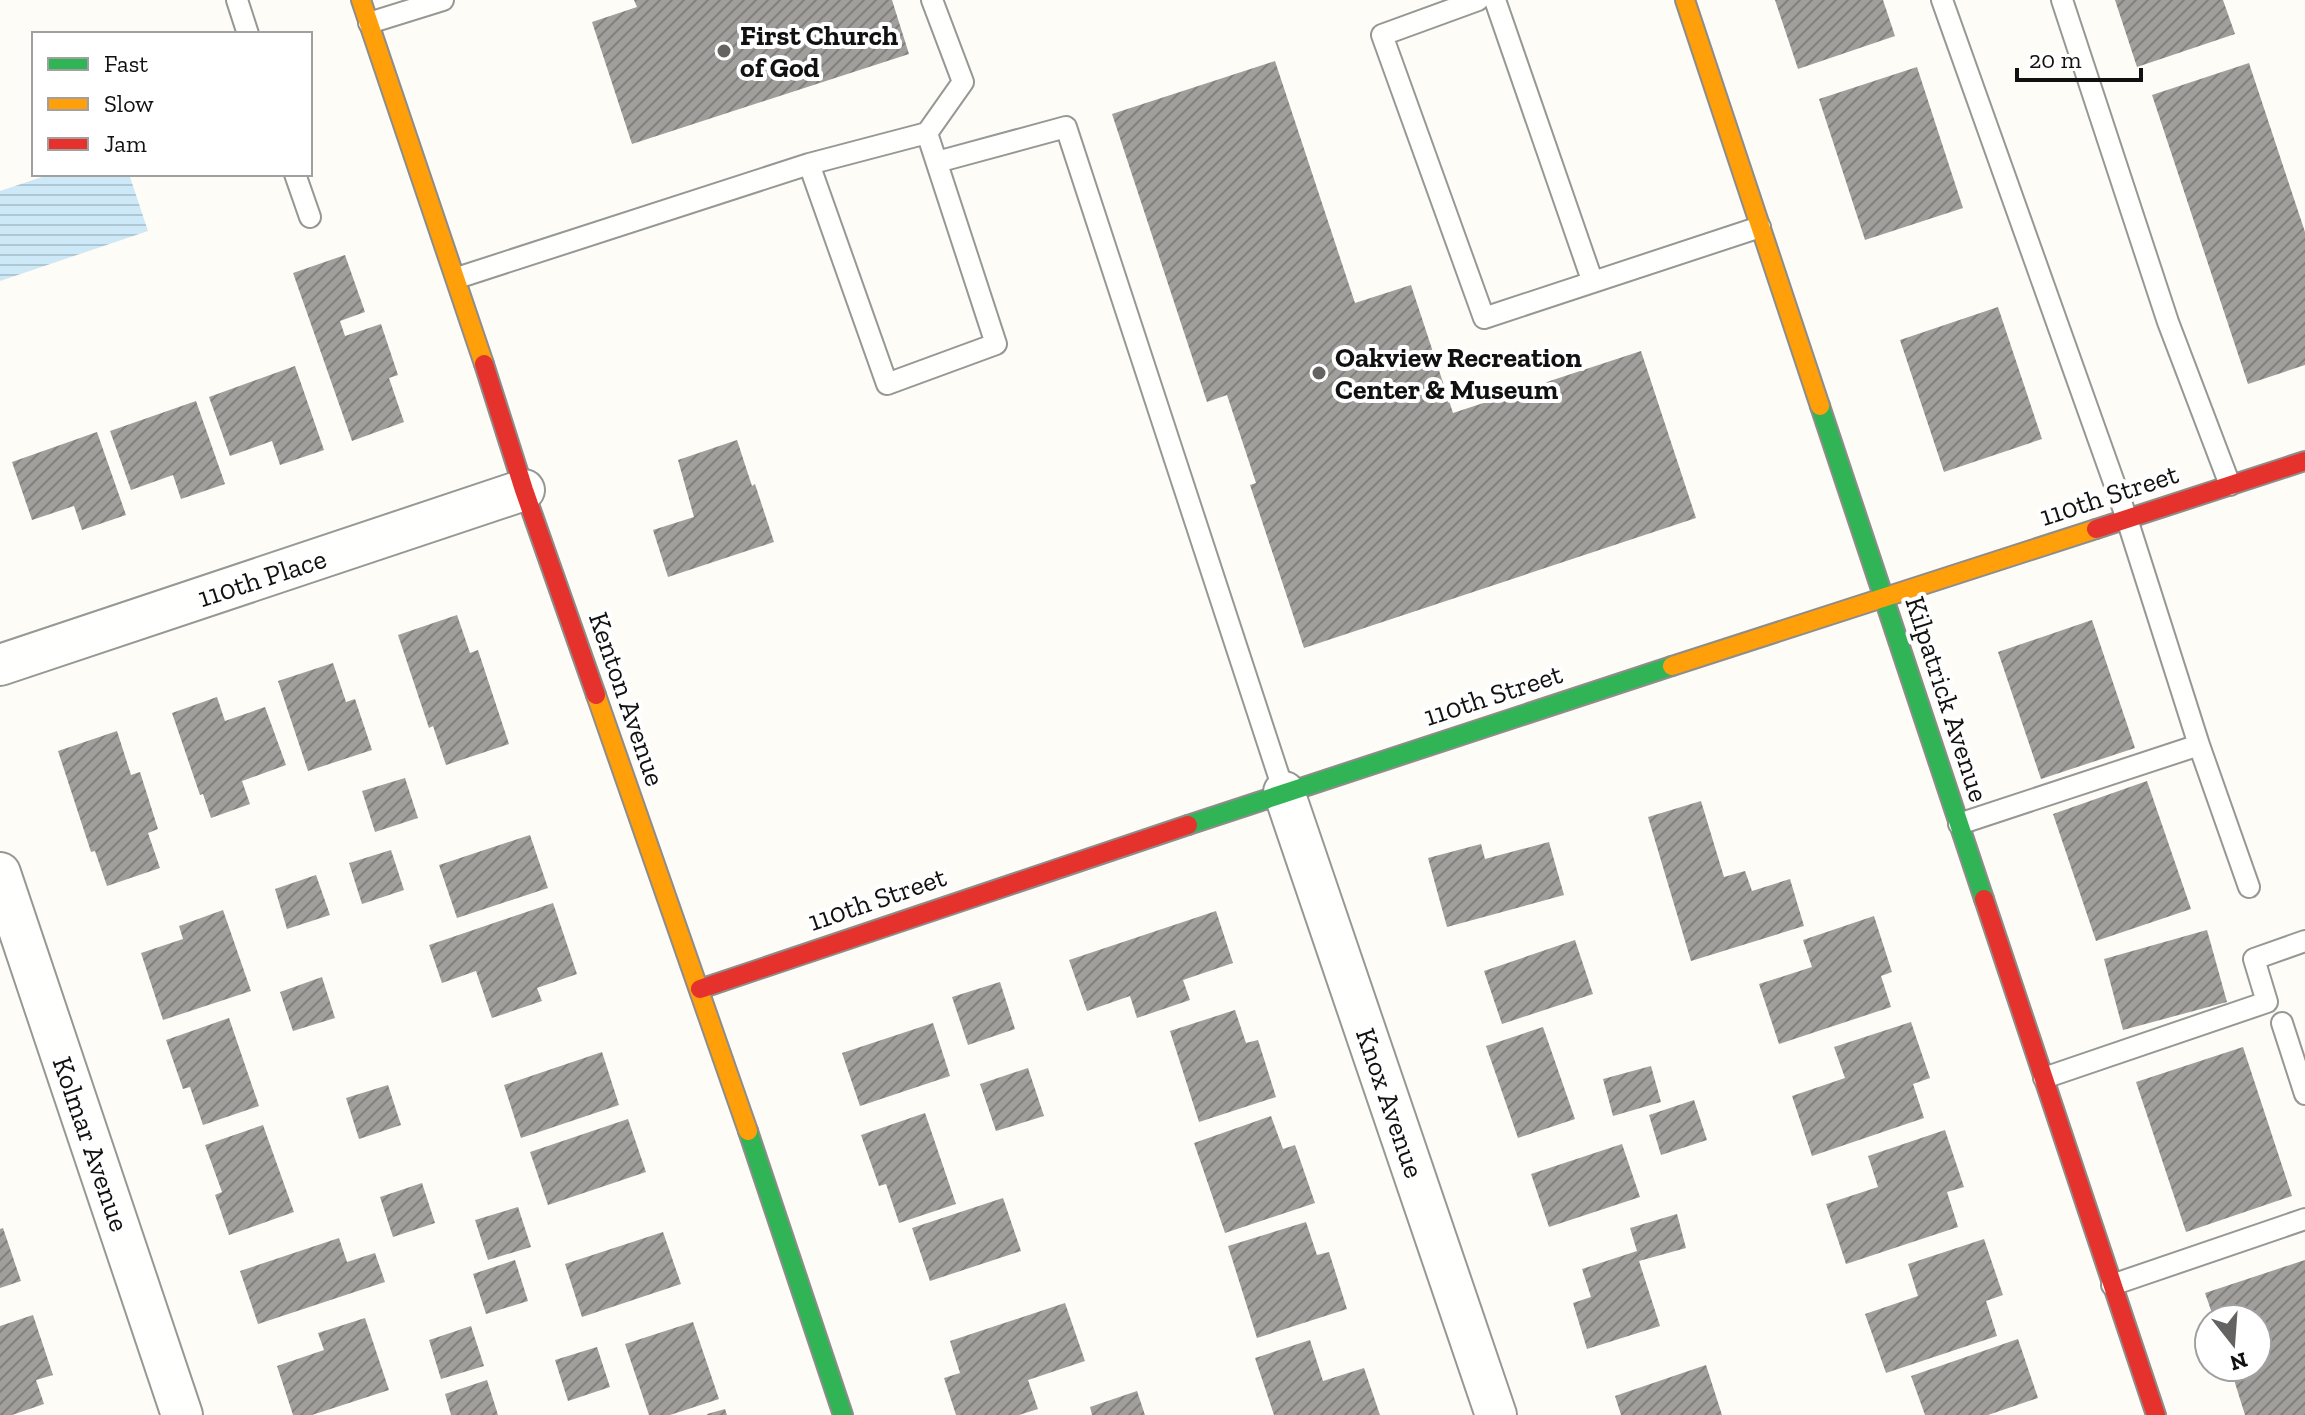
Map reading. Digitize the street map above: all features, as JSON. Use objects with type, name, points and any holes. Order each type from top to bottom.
[{"type":"street","name":"Kenton Avenue","points":[[361,0],[457,278],[524,490],[700,989],[843,1415]]},
{"type":"street","name":"Kilpatrick Avenue","points":[[1685,0],[2156,1415]]},
{"type":"street","name":"110th Street","points":[[700,989],[1284,792],[2305,461]]},
{"type":"street","name":"110th Place","points":[[0,665],[524,490]]},
{"type":"street","name":"Knox Avenue","points":[[1284,792],[1496,1415]]},
{"type":"street","name":"Kolmar Avenue","points":[[0,873],[182,1415]]},
{"type":"lane","points":[[237,0],[247,32]]},
{"type":"lane","points":[[369,23],[443,0]]},
{"type":"lane","points":[[457,278],[809,164],[927,133],[963,82],[932,0]]},
{"type":"lane","points":[[1478,0],[1382,35],[1484,318],[1760,227]]},
{"type":"lane","points":[[1495,0],[1592,280]]},
{"type":"lane","points":[[1942,0],[2127,519],[2199,745],[2249,887]]},
{"type":"lane","points":[[2062,0],[2168,322],[2230,485]]},
{"type":"lane","points":[[937,162],[1066,127],[1284,792]]},
{"type":"lane","points":[[809,164],[887,384],[996,344],[927,133]]},
{"type":"lane","points":[[296,176],[310,217]]},
{"type":"lane","points":[[1959,824],[2199,745]]},
{"type":"lane","points":[[2044,1078],[2267,1002],[2254,959],[2305,941]]},
{"type":"lane","points":[[2282,1023],[2305,1094]]},
{"type":"lane","points":[[2112,1285],[2305,1219]]},
{"type":"water","points":[[45,176],[130,176],[148,231],[0,281],[0,191]]},
{"type":"building","points":[[634,0],[892,0],[909,54],[632,144],[592,22],[637,7]]},
{"type":"building","points":[[1775,0],[1883,0],[1895,36],[1798,69]]},
{"type":"building","points":[[2115,0],[2223,0],[2235,34],[2137,67]]},
{"type":"building","name":"Oakview Recreation Center & Museum","points":[[1275,61],[1355,303],[1411,285],[1453,413],[1641,351],[1696,518],[1304,648],[1250,485],[1256,483],[1227,395],[1207,402],[1112,114]]},
{"type":"building","points":[[2249,63],[2305,232],[2305,365],[2248,384],[2152,95]]},
{"type":"building","points":[[1917,67],[1963,208],[1865,240],[1819,99]]},
{"type":"building","points":[[345,255],[365,312],[340,321],[345,336],[381,324],[398,375],[389,378],[404,422],[352,441],[293,273]]},
{"type":"building","points":[[1998,307],[2042,439],[1944,472],[1900,340]]},
{"type":"building","points":[[295,366],[324,450],[280,465],[272,441],[230,456],[209,397]]},
{"type":"building","points":[[196,401],[225,484],[181,499],[173,475],[131,490],[110,431]]},
{"type":"building","points":[[97,432],[126,515],[82,530],[74,506],[32,520],[12,462]]},
{"type":"building","points":[[737,440],[774,542],[668,577],[653,530],[694,517],[678,460]]},
{"type":"building","points":[[457,615],[470,653],[478,650],[509,744],[446,765],[433,726],[429,728],[398,635]]},
{"type":"building","points":[[2092,620],[2135,748],[2041,779],[1998,652]]},
{"type":"building","points":[[333,663],[346,702],[355,699],[372,750],[308,771],[278,681]]},
{"type":"building","points":[[217,697],[225,721],[265,707],[286,765],[242,781],[250,804],[211,818],[172,713]]},
{"type":"building","points":[[117,731],[131,775],[140,772],[158,829],[148,833],[160,868],[107,886],[95,851],[91,852],[58,751]]},
{"type":"building","points":[[405,778],[418,818],[375,832],[362,791]]},
{"type":"building","points":[[2147,781],[2191,909],[2096,941],[2053,814]]},
{"type":"building","points":[[1701,801],[1724,877],[1745,871],[1752,891],[1790,879],[1804,926],[1691,961],[1648,817]]},
{"type":"building","points":[[530,835],[548,888],[457,918],[439,865]]},
{"type":"building","points":[[1549,842],[1564,895],[1447,927],[1428,858],[1481,844],[1485,859]]},
{"type":"building","points":[[391,850],[404,890],[362,904],[349,863]]},
{"type":"building","points":[[316,875],[330,915],[287,929],[275,889]]},
{"type":"building","points":[[553,903],[577,974],[537,988],[542,1001],[492,1018],[476,971],[442,983],[429,945]]},
{"type":"building","points":[[223,910],[251,991],[163,1020],[141,953],[183,939],[179,926]]},
{"type":"building","points":[[1216,911],[1233,963],[1183,980],[1190,1000],[1137,1018],[1130,996],[1087,1011],[1069,960]]},
{"type":"building","points":[[1874,916],[1892,972],[1881,976],[1891,1007],[1779,1044],[1759,984],[1812,967],[1803,940]]},
{"type":"building","points":[[2207,930],[2227,1002],[2123,1030],[2104,959]]},
{"type":"building","points":[[1575,940],[1593,994],[1502,1024],[1484,971]]},
{"type":"building","points":[[322,977],[335,1018],[293,1031],[280,992]]},
{"type":"building","points":[[1000,982],[1015,1029],[968,1045],[952,997]]},
{"type":"building","points":[[1235,1010],[1246,1043],[1258,1040],[1276,1097],[1199,1122],[1170,1031]]},
{"type":"building","points":[[229,1018],[259,1106],[203,1125],[190,1087],[183,1089],[166,1040]]},
{"type":"building","points":[[1911,1022],[1930,1078],[1913,1084],[1924,1118],[1812,1156],[1792,1096],[1845,1078],[1834,1047]]},
{"type":"building","points":[[933,1023],[950,1076],[860,1106],[842,1053]]},
{"type":"building","points":[[1543,1027],[1575,1119],[1518,1138],[1486,1046]]},
{"type":"building","points":[[2243,1047],[2292,1196],[2186,1232],[2136,1082]]},
{"type":"building","points":[[602,1052],[619,1105],[521,1138],[504,1085]]},
{"type":"building","points":[[1651,1066],[1661,1102],[1613,1116],[1603,1079]]},
{"type":"building","points":[[1028,1068],[1044,1116],[996,1131],[980,1084]]},
{"type":"building","points":[[388,1085],[401,1125],[359,1139],[346,1098]]},
{"type":"building","points":[[1694,1100],[1707,1140],[1661,1155],[1649,1115]]},
{"type":"building","points":[[925,1113],[956,1204],[899,1223],[886,1184],[879,1186],[861,1135]]},
{"type":"building","points":[[1271,1116],[1283,1149],[1295,1145],[1315,1203],[1225,1233],[1194,1143]]},
{"type":"building","points":[[628,1119],[646,1172],[548,1205],[530,1152]]},
{"type":"building","points":[[263,1125],[294,1212],[229,1235],[215,1195],[222,1192],[205,1145]]},
{"type":"building","points":[[1945,1130],[1964,1187],[1947,1192],[1958,1227],[1846,1264],[1826,1204],[1878,1187],[1868,1156]]},
{"type":"building","points":[[1622,1144],[1640,1197],[1549,1227],[1531,1174]]},
{"type":"building","points":[[422,1183],[435,1223],[393,1237],[380,1197]]},
{"type":"building","points":[[1003,1198],[1021,1251],[930,1281],[912,1228]]},
{"type":"building","points":[[518,1207],[531,1247],[488,1260],[475,1220]]},
{"type":"building","points":[[1677,1214],[1686,1248],[1639,1261],[1660,1326],[1587,1349],[1573,1303],[1591,1297],[1582,1269],[1637,1251],[1630,1228]]},
{"type":"building","points":[[1306,1222],[1317,1255],[1329,1252],[1347,1309],[1257,1338],[1228,1246]]},
{"type":"building","points":[[3,1228],[21,1281],[0,1288],[0,1229]]},
{"type":"building","points":[[663,1232],[681,1284],[582,1317],[565,1264]]},
{"type":"building","points":[[339,1238],[347,1262],[375,1253],[385,1282],[258,1324],[240,1271]]},
{"type":"building","points":[[1984,1239],[2003,1295],[1986,1301],[1997,1336],[1886,1373],[1865,1314],[1918,1296],[1908,1264]]},
{"type":"building","points":[[515,1260],[528,1301],[486,1314],[473,1274]]},
{"type":"building","points":[[2305,1260],[2305,1415],[2245,1415],[2235,1383],[2273,1383],[2273,1303],[2208,1303],[2205,1293]]},
{"type":"building","points":[[1065,1303],[1085,1361],[1028,1380],[1038,1409],[1019,1415],[956,1415],[944,1378],[960,1373],[950,1341]]},
{"type":"building","points":[[33,1315],[53,1375],[36,1380],[44,1404],[12,1415],[0,1415],[0,1326]]},
{"type":"building","points":[[365,1318],[389,1390],[312,1415],[293,1415],[277,1366],[324,1350],[318,1333]]},
{"type":"building","points":[[693,1322],[719,1399],[670,1415],[649,1415],[625,1344]]},
{"type":"building","points":[[471,1326],[484,1366],[441,1379],[429,1340]]},
{"type":"building","points":[[2018,1339],[2038,1398],[1988,1415],[1925,1415],[1911,1376]]},
{"type":"building","points":[[1310,1340],[1323,1381],[1364,1368],[1380,1415],[1274,1415],[1255,1358]]},
{"type":"building","points":[[597,1347],[610,1387],[568,1401],[555,1360]]},
{"type":"building","points":[[1706,1365],[1722,1415],[1621,1415],[1615,1396]]},
{"type":"building","points":[[487,1380],[498,1415],[451,1415],[445,1394]]},
{"type":"building","points":[[1137,1391],[1145,1415],[1092,1415],[1090,1407]]},
{"type":"building","points":[[725,1409],[727,1415],[707,1415],[707,1414]]},
{"type":"traffic: fast","points":[[1820,406],[1984,899]]},
{"type":"traffic: fast","points":[[1188,825],[1672,666]]},
{"type":"traffic: fast","points":[[748,1131],[843,1415]]},
{"type":"traffic: slow","points":[[361,0],[484,364]]},
{"type":"traffic: slow","points":[[1685,0],[1820,406]]},
{"type":"traffic: slow","points":[[1672,666],[2096,529]]},
{"type":"traffic: slow","points":[[596,695],[748,1131]]},
{"type":"traffic: jam","points":[[484,364],[524,490],[596,695]]},
{"type":"traffic: jam","points":[[2096,529],[2305,461]]},
{"type":"traffic: jam","points":[[700,989],[1188,825]]},
{"type":"traffic: jam","points":[[1984,899],[2156,1415]]},
{"type":"place","name":"First Church of God","points":[[724,51]]},
{"type":"place","name":"Oakview Recreation Center & Museum","points":[[1319,373]]}]
